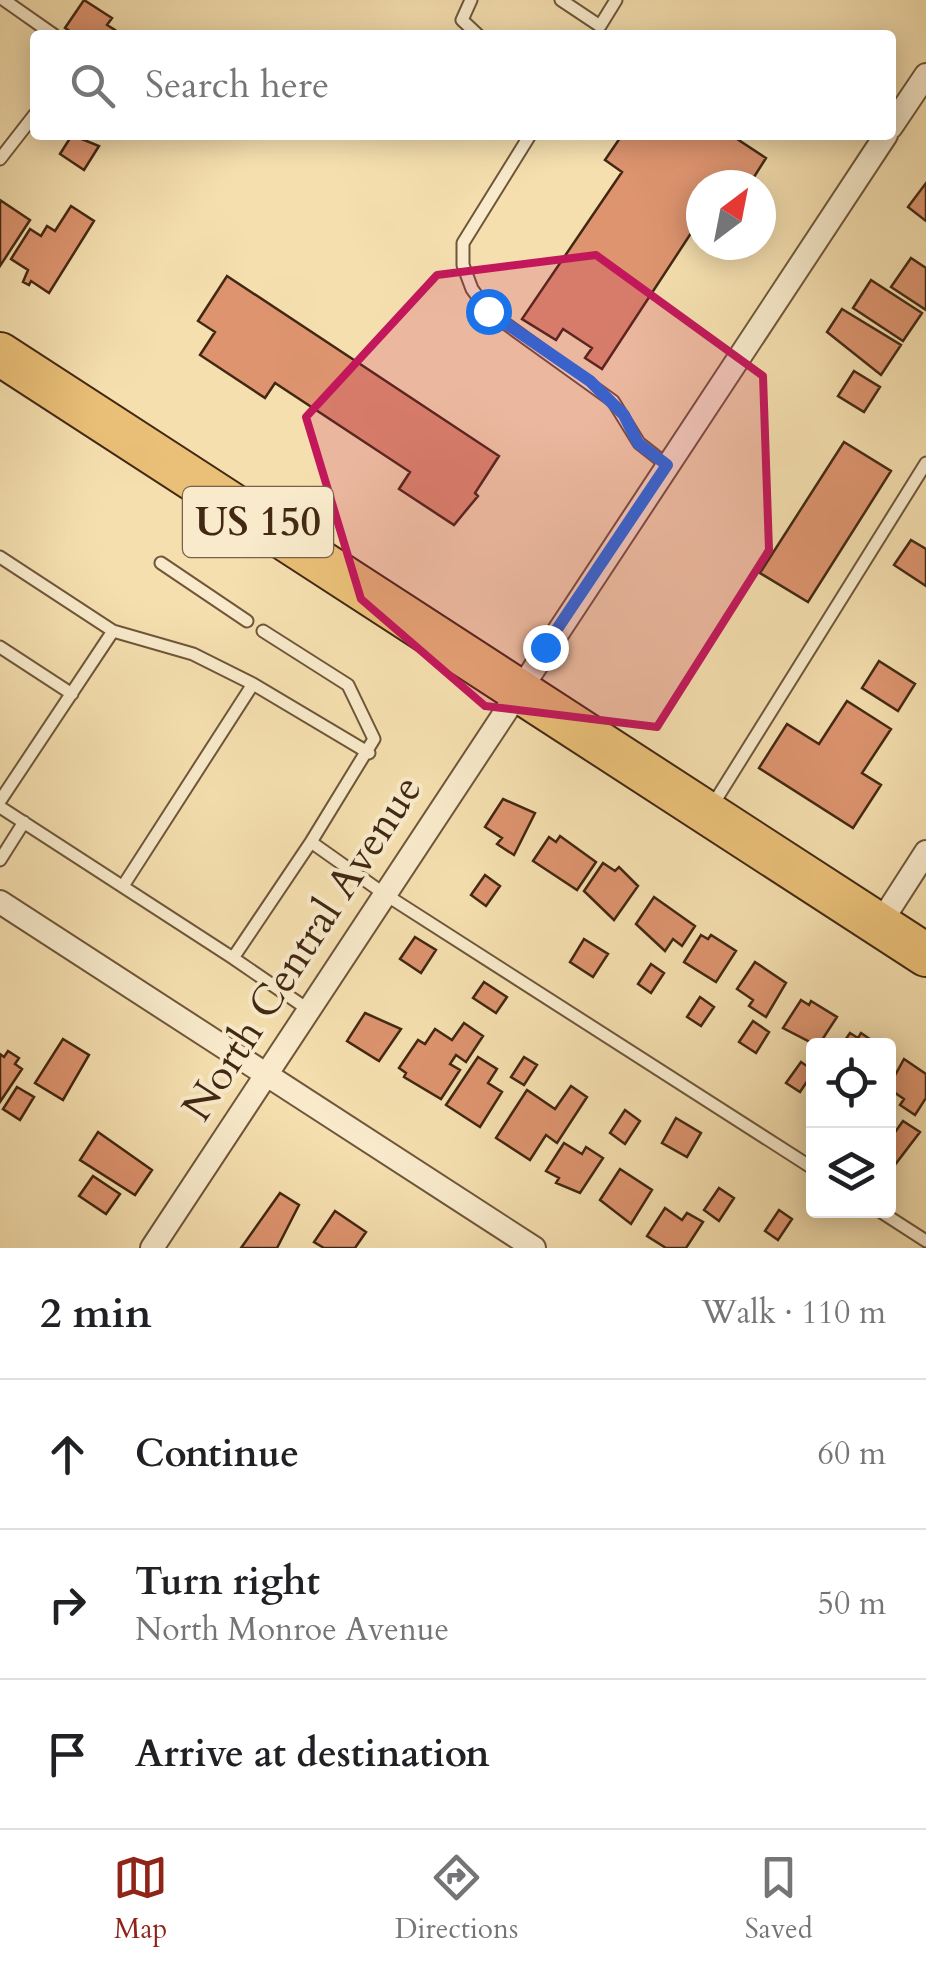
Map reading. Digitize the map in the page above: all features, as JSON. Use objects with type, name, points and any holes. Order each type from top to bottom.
[{"type":"highway","name":"US 150","points":[[0,354],[926,955]]},
{"type":"street","points":[[896,120],[926,75]]},
{"type":"street","name":"North Central Avenue","points":[[152,1248],[306,1008],[883,140]]},
{"type":"street","points":[[879,924],[926,852]]},
{"type":"street","points":[[0,902],[534,1248]]},
{"type":"lane","points":[[4,0],[47,30]]},
{"type":"lane","points":[[471,0],[462,20],[473,30]]},
{"type":"lane","points":[[561,0],[597,30],[616,0]]},
{"type":"lane","points":[[0,159],[30,120]]},
{"type":"lane","points":[[527,140],[463,243],[463,265],[472,290],[501,321],[612,400],[638,443],[667,465]]},
{"type":"lane","points":[[708,814],[926,463]]},
{"type":"lane","points":[[0,558],[113,632],[193,654],[369,753]]},
{"type":"lane","points":[[161,563],[247,621]]},
{"type":"lane","points":[[234,958],[369,753],[374,739],[354,692],[263,631]]},
{"type":"lane","points":[[113,632],[0,804],[306,1008]]},
{"type":"lane","points":[[0,647],[72,694]]},
{"type":"lane","points":[[123,886],[252,684]]},
{"type":"lane","points":[[0,860],[24,822]]},
{"type":"lane","points":[[311,842],[383,893],[806,1164]]},
{"type":"lane","points":[[890,1218],[926,1241]]},
{"type":"highlighted area","points":[[596,255],[763,376],[769,550],[657,727],[485,706],[361,599],[306,417],[437,275]]},
{"type":"building","points":[[84,0],[112,18],[107,25],[115,30],[68,30],[65,28]]},
{"type":"building","points":[[69,140],[84,140],[99,146],[84,170],[60,154]]},
{"type":"building","points":[[619,140],[739,140],[766,158],[758,170],[686,170],[686,241],[602,369],[585,358],[592,348],[563,329],[556,340],[522,319],[622,172],[605,160]]},
{"type":"building","points":[[926,183],[926,221],[908,207]]},
{"type":"building","points":[[0,200],[30,220],[0,266]]},
{"type":"building","points":[[71,206],[94,221],[49,293],[31,281],[29,285],[23,282],[28,270],[11,259],[30,229],[41,236],[47,226],[55,231]]},
{"type":"building","points":[[911,258],[926,268],[926,310],[891,287]]},
{"type":"building","points":[[227,276],[499,456],[475,493],[478,496],[454,525],[399,489],[410,472],[275,383],[265,398],[200,355],[215,332],[198,321]]},
{"type":"building","points":[[871,280],[922,313],[903,341],[853,308]]},
{"type":"building","points":[[842,309],[901,345],[881,375],[827,332]]},
{"type":"building","points":[[854,371],[880,387],[864,412],[838,396]]},
{"type":"building","points":[[844,442],[891,471],[808,602],[760,573]]},
{"type":"building","points":[[911,540],[926,549],[926,586],[894,565]]},
{"type":"building","points":[[879,661],[915,684],[898,711],[862,688]]},
{"type":"building","points":[[847,701],[891,729],[862,773],[881,785],[853,828],[759,768],[787,724],[819,744]]},
{"type":"building","points":[[503,799],[535,813],[514,855],[497,844],[502,838],[485,827]]},
{"type":"building","points":[[560,836],[596,862],[577,890],[533,861],[549,837],[556,842]]},
{"type":"building","points":[[603,863],[615,871],[619,867],[638,886],[614,920],[584,891]]},
{"type":"building","points":[[485,875],[500,886],[486,906],[471,895]]},
{"type":"building","points":[[654,897],[695,926],[682,946],[673,939],[665,951],[636,924]]},
{"type":"building","points":[[701,935],[708,939],[711,935],[736,951],[716,982],[684,962]]},
{"type":"building","points":[[415,937],[436,950],[421,973],[400,959]]},
{"type":"building","points":[[584,939],[608,954],[593,977],[570,962]]},
{"type":"building","points":[[755,962],[786,983],[766,1017],[749,1006],[753,1000],[737,989]]},
{"type":"building","points":[[651,964],[664,973],[651,993],[638,984]]},
{"type":"building","points":[[484,982],[507,997],[496,1013],[473,998]]},
{"type":"building","points":[[700,997],[714,1007],[701,1026],[687,1017]]},
{"type":"building","points":[[801,1000],[809,1005],[811,1001],[837,1017],[823,1038],[806,1040],[783,1028]]},
{"type":"building","points":[[365,1013],[401,1029],[379,1061],[347,1041]]},
{"type":"building","points":[[753,1021],[769,1032],[756,1053],[739,1042]]},
{"type":"building","points":[[464,1023],[483,1036],[466,1062],[456,1055],[450,1064],[460,1070],[441,1099],[404,1077],[406,1073],[399,1068],[418,1040],[425,1044],[435,1029],[452,1040]]},
{"type":"building","points":[[63,1039],[89,1055],[63,1100],[35,1083]]},
{"type":"building","points":[[8,1051],[19,1058],[15,1064],[22,1069],[0,1102],[0,1054],[4,1057]]},
{"type":"building","points":[[478,1057],[497,1069],[488,1083],[502,1092],[480,1127],[446,1105]]},
{"type":"building","points":[[524,1057],[537,1065],[524,1085],[511,1077]]},
{"type":"building","points":[[904,1059],[926,1074],[926,1098],[915,1115],[900,1105],[904,1099],[896,1094],[896,1074]]},
{"type":"building","points":[[801,1062],[806,1065],[806,1083],[800,1092],[786,1083]]},
{"type":"building","points":[[571,1086],[587,1097],[557,1143],[546,1135],[530,1160],[496,1138],[527,1090],[555,1109]]},
{"type":"building","points":[[17,1087],[34,1097],[20,1120],[3,1109]]},
{"type":"building","points":[[625,1110],[640,1121],[625,1144],[610,1133]]},
{"type":"building","points":[[676,1118],[701,1133],[687,1157],[662,1143]]},
{"type":"building","points":[[903,1121],[920,1132],[896,1163],[896,1131]]},
{"type":"building","points":[[98,1132],[152,1170],[135,1195],[80,1160]]},
{"type":"building","points":[[564,1143],[582,1154],[586,1147],[603,1158],[580,1193],[556,1183],[559,1178],[546,1171]]},
{"type":"building","points":[[620,1169],[652,1190],[631,1224],[600,1200]]},
{"type":"building","points":[[93,1176],[120,1194],[106,1214],[79,1196]]},
{"type":"building","points":[[719,1188],[734,1198],[719,1221],[704,1210]]},
{"type":"building","points":[[280,1193],[299,1205],[277,1248],[241,1248]]},
{"type":"building","points":[[665,1208],[682,1220],[687,1213],[703,1222],[686,1248],[666,1248],[647,1236]]},
{"type":"building","points":[[779,1210],[792,1219],[778,1240],[765,1231]]},
{"type":"building","points":[[335,1211],[366,1232],[355,1248],[324,1248],[314,1242]]},
{"type":"route","points":[[488,311],[590,381],[624,415],[638,443],[667,465],[545,647]]}]
